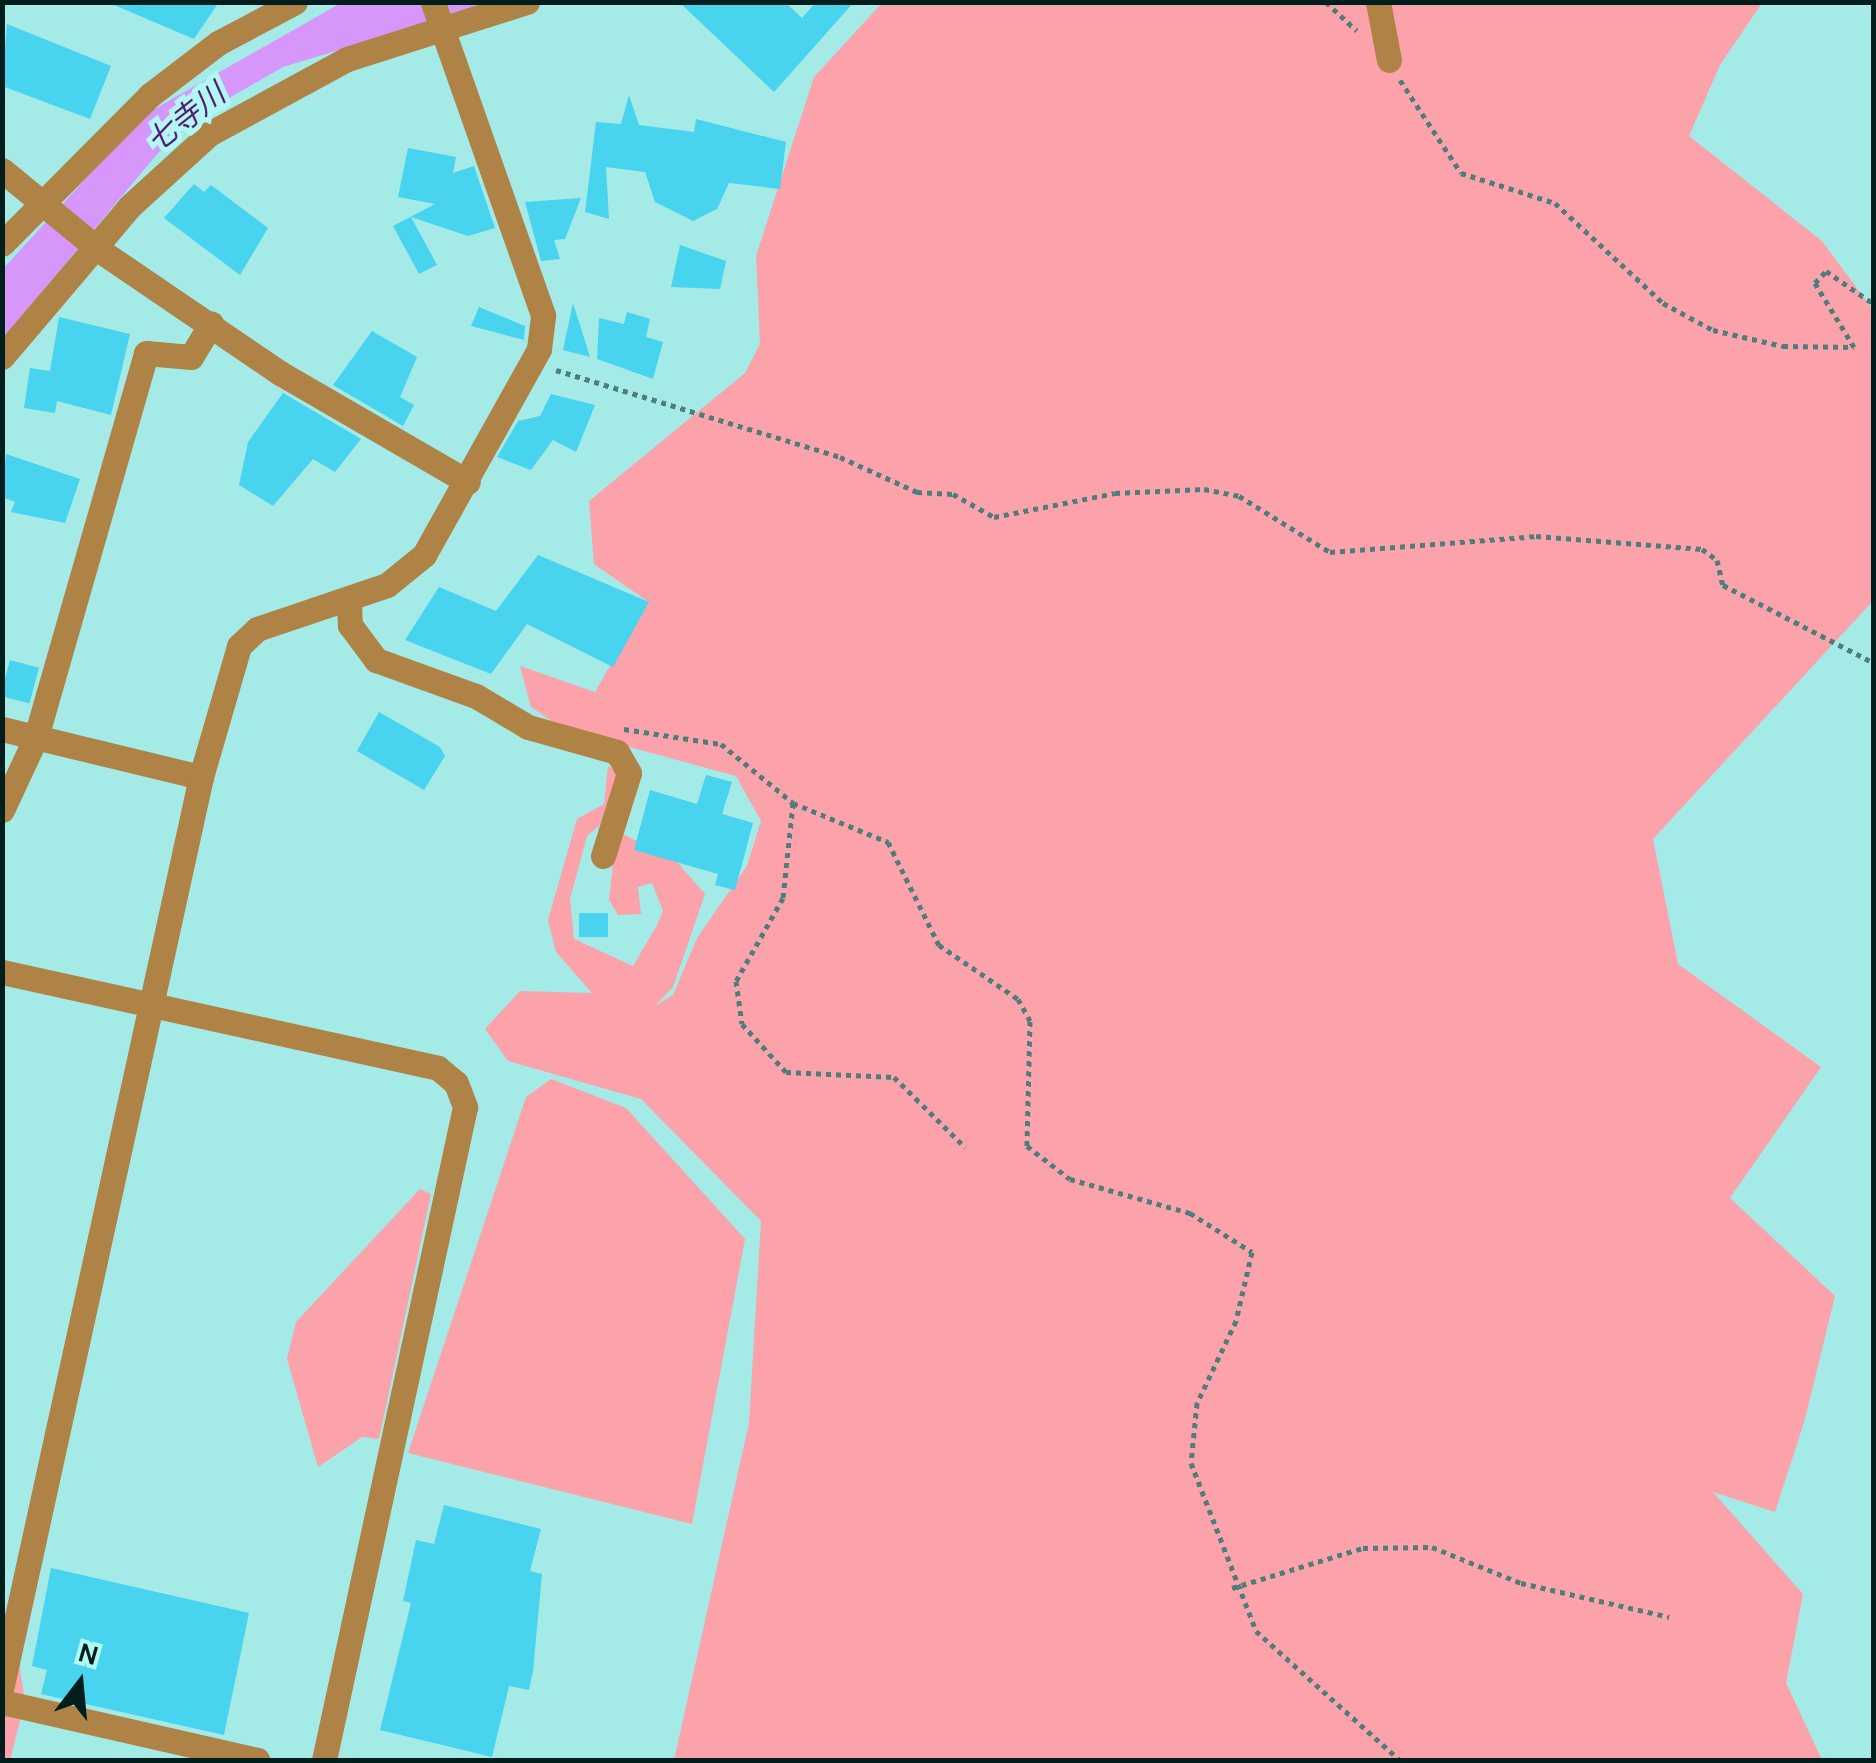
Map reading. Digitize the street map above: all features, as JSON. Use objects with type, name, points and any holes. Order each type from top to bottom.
[{"type":"street","points":[[2,358],[93,245],[167,167],[250,108],[347,59],[438,20],[527,2]]},
{"type":"street","points":[[1378,2],[1389,60]]},
{"type":"street","points":[[2,244],[49,206],[150,96],[276,6]]},
{"type":"street","points":[[2,1686],[201,777],[239,646],[256,629],[349,602],[424,555],[468,482],[539,348],[543,316],[438,20]]},
{"type":"street","points":[[2,170],[93,245],[210,324],[468,482]]},
{"type":"street","points":[[2,810],[36,737],[146,353],[192,357],[210,324]]},
{"type":"street","points":[[349,602],[350,625],[376,660],[476,696],[528,728],[606,749],[628,773],[603,856]]},
{"type":"street","points":[[2,728],[201,777]]},
{"type":"street","points":[[2,972],[438,1068],[465,1107],[324,1760]]},
{"type":"street","points":[[2,1702],[257,1760]]},
{"type":"path","points":[[1389,60],[1438,151],[1461,173],[1556,203],[1662,302],[1713,330],[1783,346],[1854,347],[1815,283],[1826,271],[1874,304]]},
{"type":"path","points":[[514,391],[562,366],[840,457],[917,492],[953,494],[994,517],[1115,493],[1204,490],[1239,496],[1330,552],[1536,536],[1702,549],[1717,560],[1723,585],[1874,662]]},
{"type":"path","points":[[606,749],[626,728],[721,744],[793,804],[888,842],[938,945],[1018,999],[1030,1021],[1026,1146],[1070,1179],[1190,1213],[1252,1252],[1236,1321],[1197,1404],[1191,1463],[1232,1588],[1256,1631],[1400,1760]]},
{"type":"path","points":[[793,804],[783,898],[736,981],[735,1014],[786,1072],[894,1077],[965,1148]]},
{"type":"path","points":[[1232,1588],[1362,1548],[1432,1547],[1521,1583],[1669,1617]]},
{"type":"shaded area","points":[[882,3],[1762,3],[1720,65],[1689,136],[1822,241],[1873,310],[1872,602],[1653,839],[1678,964],[1821,1067],[1730,1198],[1835,1296],[1805,1419],[1775,1512],[1713,1492],[1803,1594],[1786,1683],[1822,1760],[674,1760],[749,1423],[761,1221],[641,1099],[508,1061],[485,1029],[520,991],[592,993],[556,952],[548,920],[577,819],[604,804],[608,766],[621,775],[607,819],[587,836],[570,899],[574,939],[633,966],[663,911],[652,883],[638,887],[641,914],[618,915],[609,900],[617,831],[677,862],[705,894],[673,987],[655,1006],[673,995],[697,938],[747,866],[761,821],[736,776],[563,729],[531,707],[520,666],[595,692],[647,601],[594,564],[589,501],[745,373],[760,344],[756,256],[814,77]]},
{"type":"shaded area","points":[[551,1079],[626,1108],[745,1239],[692,1524],[408,1453],[526,1097]]},
{"type":"shaded area","points":[[420,1189],[431,1194],[379,1439],[362,1437],[318,1467],[287,1359],[296,1322]]},
{"type":"shaded area","points":[[2,1633],[16,1644],[25,1701],[10,1760],[3,1760]]},
{"type":"water","name":"七寺川","points":[[341,3],[494,3],[283,67],[208,110],[158,153],[3,338],[2,270],[144,115]]},
{"type":"building","points":[[107,2],[219,2],[194,39]]},
{"type":"building","points":[[679,2],[785,2],[802,18],[816,2],[854,2],[774,92]]},
{"type":"building","points":[[7,24],[111,66],[90,119],[2,86]]},
{"type":"building","points":[[629,95],[639,125],[694,132],[696,119],[786,142],[780,189],[729,183],[717,209],[693,221],[655,202],[645,172],[606,167],[609,219],[585,212],[596,122],[621,124]]},
{"type":"building","points":[[408,148],[456,157],[453,173],[474,166],[495,228],[468,236],[411,217],[437,265],[419,274],[393,226],[435,204],[398,197]]},
{"type":"building","points":[[194,184],[204,192],[211,185],[268,228],[240,275],[164,218]]},
{"type":"building","points":[[581,198],[565,239],[554,240],[560,259],[541,261],[525,202]]},
{"type":"building","points":[[680,245],[726,261],[720,289],[671,287]]},
{"type":"building","points":[[573,303],[590,357],[563,350]]},
{"type":"building","points":[[479,307],[525,326],[524,340],[471,326]]},
{"type":"building","points":[[627,312],[650,319],[646,337],[663,342],[653,379],[597,359],[599,318],[624,324]]},
{"type":"building","points":[[59,317],[130,334],[111,415],[57,401],[55,413],[24,408],[30,368],[50,371]]},
{"type":"building","points":[[372,331],[417,357],[400,397],[414,405],[403,426],[333,385]]},
{"type":"building","points":[[283,393],[361,439],[335,472],[313,459],[273,506],[239,485],[248,442]]},
{"type":"building","points":[[551,394],[595,405],[576,452],[553,440],[531,470],[497,457],[518,421],[540,416]]},
{"type":"building","points":[[6,454],[80,479],[65,523],[11,512],[15,502],[2,497]]},
{"type":"building","points":[[538,555],[649,602],[613,667],[527,624],[491,674],[405,640],[439,587],[496,611]]},
{"type":"building","points":[[10,660],[39,668],[29,704],[2,696]]},
{"type":"building","points":[[379,712],[440,747],[445,756],[424,790],[357,751]]},
{"type":"building","points":[[706,775],[732,782],[722,814],[753,823],[735,890],[715,885],[718,874],[634,850],[650,790],[697,804]]},
{"type":"building","points":[[579,913],[608,913],[608,937],[579,937]]},
{"type":"building","points":[[444,1505],[541,1529],[530,1571],[542,1574],[529,1690],[509,1686],[492,1757],[380,1730],[411,1603],[403,1601],[416,1540],[434,1544]]},
{"type":"building","points":[[51,1568],[249,1613],[224,1735],[41,1694],[47,1670],[32,1666]]}]
